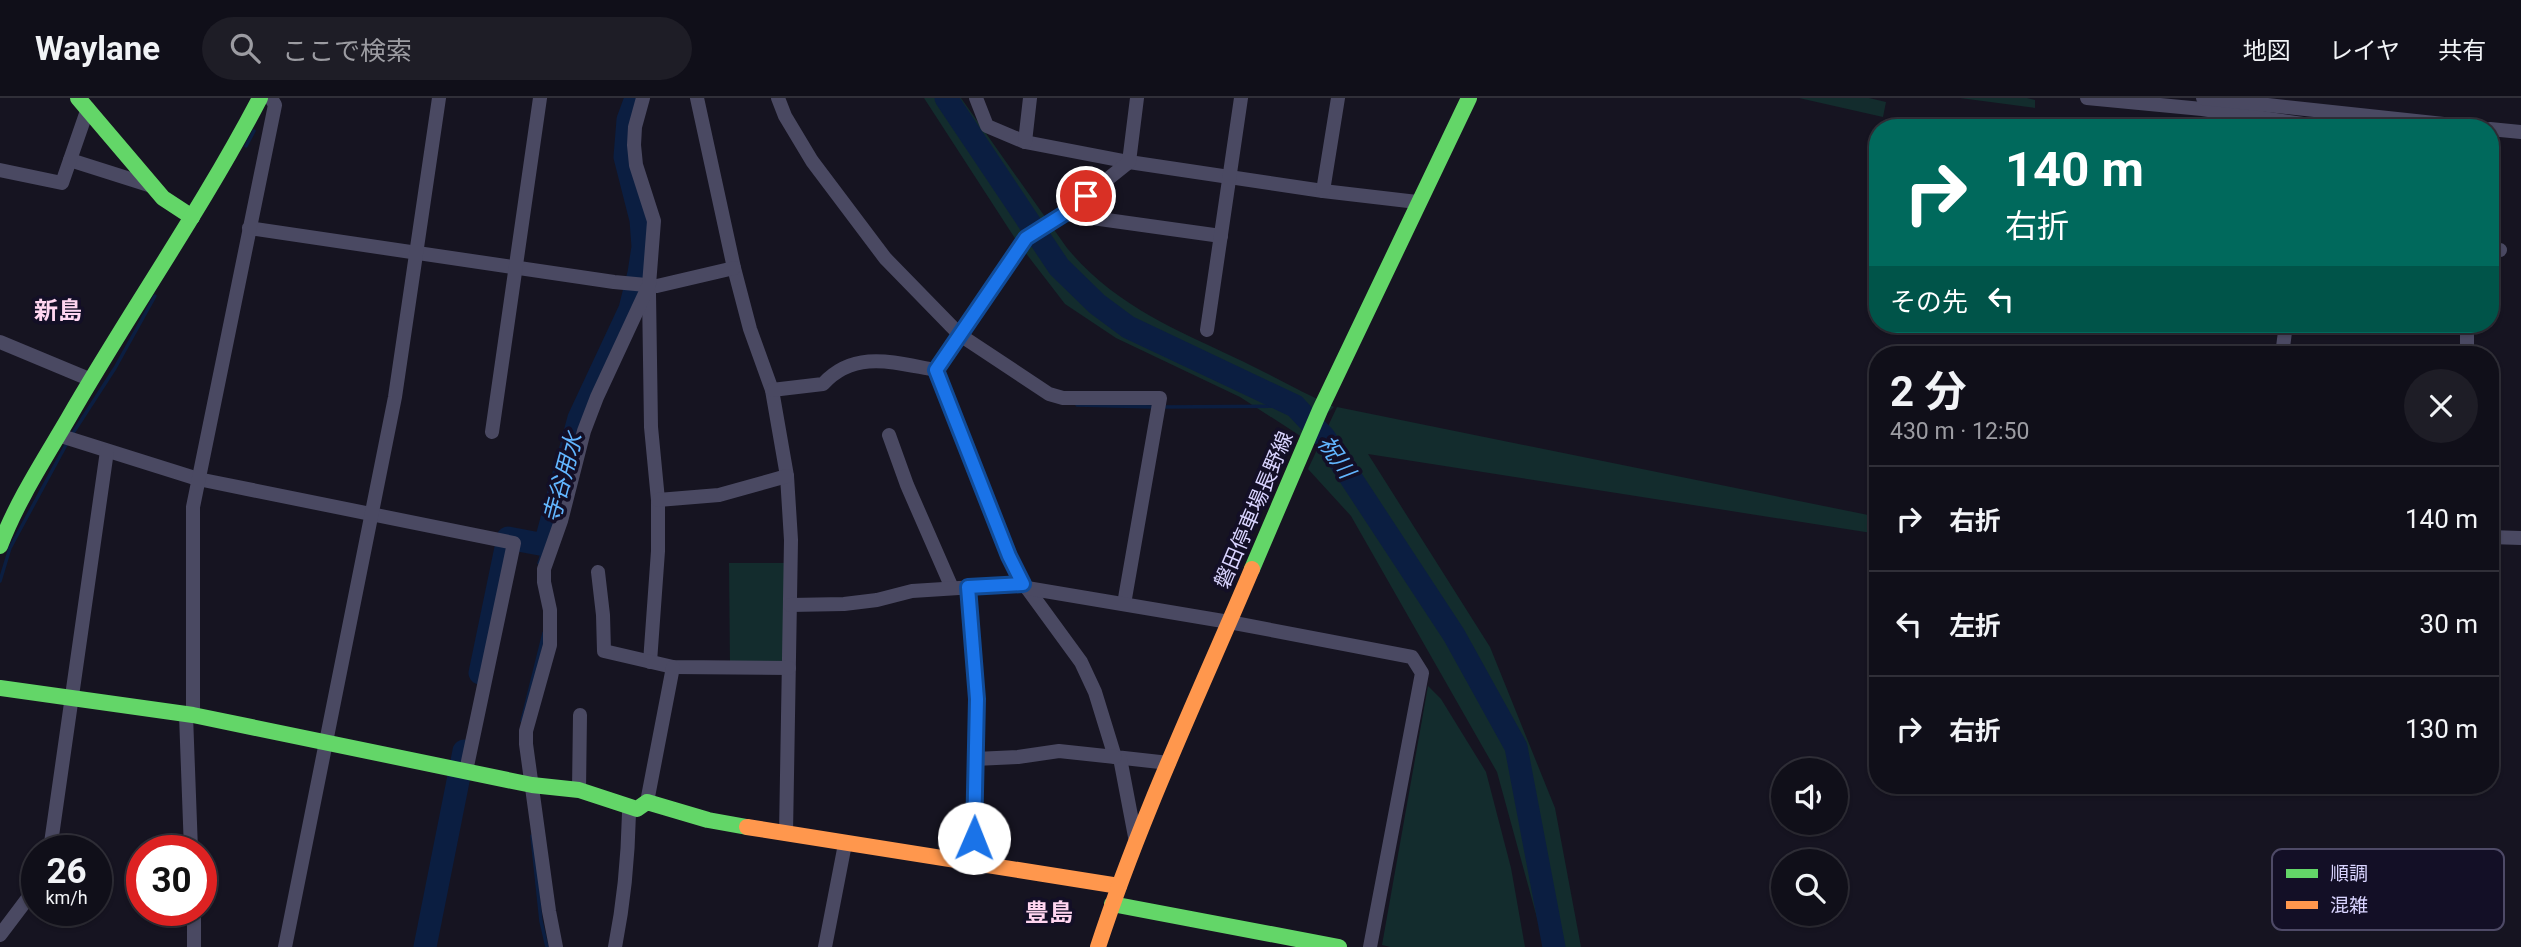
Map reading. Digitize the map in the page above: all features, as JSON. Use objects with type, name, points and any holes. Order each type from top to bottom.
[{"type":"street","points":[[1,537],[89,379],[231,153],[260,98]]},
{"type":"street","points":[[191,835],[189,715],[193,507],[275,104],[271,98]]},
{"type":"street","points":[[285,947],[395,397],[439,98]]},
{"type":"street","points":[[492,432],[540,98]]},
{"type":"street","points":[[643,98],[635,127],[634,145],[636,165],[654,221],[649,285],[650,427],[657,500],[658,551],[650,662]]},
{"type":"street","points":[[697,98],[734,268],[750,329],[772,390],[787,476],[791,540],[786,834]]},
{"type":"street","points":[[778,98],[785,116],[812,162],[885,258],[960,335],[1049,394],[1063,398],[1160,398],[1124,604]]},
{"type":"street","points":[[976,98],[988,126],[1025,142],[1129,162],[1417,202]]},
{"type":"street","points":[[1025,142],[1030,98]]},
{"type":"street","points":[[936,370],[1026,238],[1064,214],[1129,162],[1137,98]]},
{"type":"street","points":[[1207,330],[1241,98]]},
{"type":"street","points":[[1323,191],[1338,98]]},
{"type":"street","name":"磐田停車場長野線","points":[[1098,947],[1112,904],[1169,762],[1304,445],[1417,202],[1469,98]]},
{"type":"street","points":[[2087,98],[2202,102],[2384,119]]},
{"type":"street","points":[[2202,102],[2280,119]]},
{"type":"street","points":[[83,103],[154,187],[176,208],[191,217]]},
{"type":"street","points":[[0,170],[62,183],[83,103]]},
{"type":"street","points":[[2499,130],[2521,132]]},
{"type":"street","points":[[70,160],[154,187]]},
{"type":"street","points":[[1064,214],[1221,236]]},
{"type":"street","points":[[249,228],[657,286],[734,268]]},
{"type":"street","points":[[556,947],[526,731],[550,645],[550,610],[544,569],[561,521],[584,431],[649,285]]},
{"type":"street","points":[[0,342],[89,379]]},
{"type":"street","points":[[772,390],[823,384],[836,370],[877,359],[936,370]]},
{"type":"street","points":[[936,370],[1009,556],[1025,586],[1081,662],[1094,692],[1117,757],[1136,845]]},
{"type":"street","points":[[58,435],[198,480],[514,543],[466,771]]},
{"type":"street","points":[[889,435],[907,485],[952,588]]},
{"type":"street","points":[[52,835],[107,451]]},
{"type":"street","points":[[657,500],[719,495],[787,476]]},
{"type":"street","points":[[2499,537],[2521,538]]},
{"type":"street","points":[[598,572],[604,651],[673,667],[789,668]]},
{"type":"street","points":[[790,605],[844,604],[877,600],[912,591],[1025,586],[1412,657],[1422,673],[1370,947]]},
{"type":"street","points":[[968,587],[977,699],[974,864]]},
{"type":"street","points":[[615,947],[624,906],[629,813],[642,805],[673,667]]},
{"type":"street","points":[[0,688],[189,715],[532,785],[579,790],[708,820],[786,834],[1119,886]]},
{"type":"street","points":[[579,790],[580,715]]},
{"type":"street","points":[[975,759],[1059,751],[1169,762]]},
{"type":"street","points":[[825,947],[845,844]]},
{"type":"street","points":[[1112,904],[1339,947]]},
{"type":"street","points":[[0,934],[21,907]]},
{"type":"street","points":[[194,926],[194,947]]},
{"type":"green space","points":[[924,98],[961,98],[1067,248],[1105,286],[1148,315],[1334,407],[1302,437],[1240,397],[1116,338],[1065,304],[1018,243]]},
{"type":"green space","points":[[1799,98],[1869,98],[1886,102],[1883,117]]},
{"type":"green space","points":[[1960,98],[2027,98],[2035,100],[2035,108]]},
{"type":"green space","points":[[1337,407],[1869,515],[1869,533],[1368,454],[1490,647],[1555,808],[1581,947],[1545,947],[1497,772],[1351,516],[1308,469]]},
{"type":"green space","points":[[729,563],[789,563],[789,668],[730,667]]},
{"type":"green space","points":[[1428,686],[1441,699],[1486,772],[1511,868],[1525,947],[1382,945]]},
{"type":"waterway","name":"寺谷用水","points":[[480,673],[508,538],[545,545],[579,418],[630,309],[643,247],[641,220],[625,157],[628,120],[636,98]]},
{"type":"waterway","name":"祝川","points":[[946,98],[1059,267],[1097,304],[1128,327],[1295,406],[1324,437],[1454,635],[1516,747],[1554,947]]},
{"type":"waterway","points":[[246,146],[254,131]]},
{"type":"waterway","points":[[71,436],[115,368],[155,296]]},
{"type":"waterway","points":[[1077,405],[1154,407]]},
{"type":"waterway","points":[[1161,407],[1295,406]]},
{"type":"waterway","points":[[0,581],[10,548],[67,443]]},
{"type":"waterway","points":[[539,563],[545,545]]},
{"type":"waterway","points":[[522,721],[544,633]]},
{"type":"waterway","name":"寺谷用水","points":[[425,947],[464,751]]},
{"type":"waterway","points":[[532,836],[541,921],[547,947]]},
{"type":"traffic: fast","points":[[78,98],[163,198],[192,217]]},
{"type":"traffic: fast","points":[[0,546],[40,465],[214,180],[260,98]]},
{"type":"traffic: fast","points":[[1252,569],[1320,410],[1469,98]]},
{"type":"traffic: fast","points":[[0,688],[193,715],[532,785],[579,790],[637,809],[647,802],[708,820],[747,827]]},
{"type":"traffic: fast","points":[[1112,904],[1339,947]]},
{"type":"traffic: slow","points":[[1098,947],[1151,804],[1252,569]]},
{"type":"traffic: slow","points":[[747,827],[1119,886]]},
{"type":"district","name":"新島","points":[[58,311]]},
{"type":"district","name":"豊島","points":[[1049,913]]},
{"type":"route","points":[[974,838],[977,699],[968,587],[1023,584],[1009,556],[936,370],[1026,238],[1064,214],[1086,196]]}]
